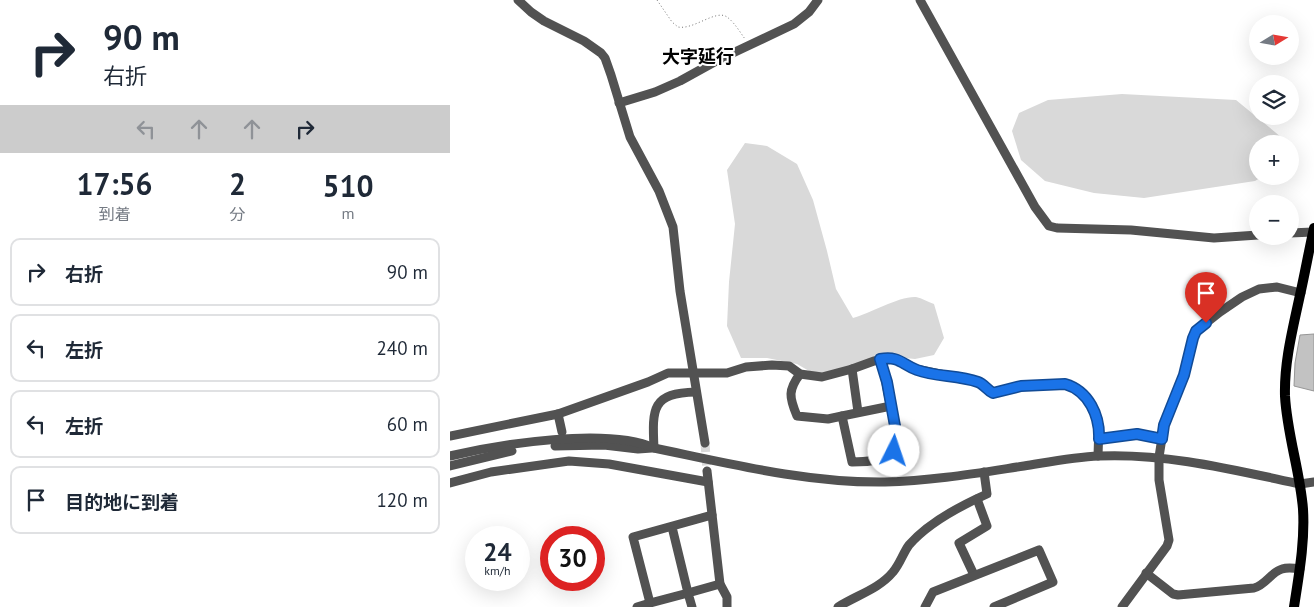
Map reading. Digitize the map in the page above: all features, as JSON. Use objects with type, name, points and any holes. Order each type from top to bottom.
[{"type":"main road","points":[[1294,607],[1303,546],[1303,510],[1288,420],[1285,383],[1287,364],[1314,230]]},
{"type":"street","points":[[518,0],[544,21],[584,41],[601,53],[612,75],[630,137],[659,191],[673,226],[680,291],[705,443]]},
{"type":"street","points":[[619,103],[655,92],[680,81],[718,60],[801,20],[818,0]]},
{"type":"street","points":[[920,0],[1035,207],[1050,226],[1057,228],[1131,230],[1214,238],[1249,236]]},
{"type":"street","points":[[1299,232],[1314,230]]},
{"type":"street","points":[[1122,607],[1167,546],[1169,540],[1159,480],[1162,439],[1164,425],[1184,375],[1196,331],[1242,297],[1258,289],[1277,287],[1301,293]]},
{"type":"street","points":[[450,436],[558,414],[668,373],[727,373],[739,368],[772,364],[789,366],[800,374],[822,377],[852,370],[880,359],[894,358],[916,370],[979,382],[993,393],[1021,386],[1065,384],[1072,386],[1086,397],[1099,425],[1098,456]]},
{"type":"street","points":[[842,416],[852,462],[868,462],[891,455],[894,451],[897,437],[887,382],[880,359]]},
{"type":"street","points":[[852,370],[858,412]]},
{"type":"street","points":[[800,374],[791,386],[792,405],[797,416],[828,419],[891,406]]},
{"type":"street","points":[[654,448],[654,411],[659,403],[666,397],[674,394],[696,392]]},
{"type":"street","points":[[558,414],[562,432]]},
{"type":"street","points":[[1099,439],[1137,434],[1162,439]]},
{"type":"street","points":[[450,456],[487,448],[581,438],[643,443],[654,448],[777,473],[820,479],[907,481],[1098,456],[1160,457],[1300,484],[1314,482]]},
{"type":"street","points":[[450,466],[519,449],[559,445],[604,445],[638,449],[654,448]]},
{"type":"street","points":[[566,450],[569,461]]},
{"type":"street","points":[[450,483],[491,472],[569,461],[609,464],[708,482]]},
{"type":"street","points":[[707,471],[720,584],[727,597],[727,607]]},
{"type":"street","points":[[838,607],[852,598],[873,589],[893,572],[907,547],[915,538],[948,515],[987,494],[984,472]]},
{"type":"street","points":[[974,575],[959,543],[987,526],[977,499]]},
{"type":"street","points":[[650,603],[633,538],[712,515]]},
{"type":"street","points":[[672,526],[692,607]]},
{"type":"street","points":[[925,607],[933,592],[1039,550],[1053,582],[994,607]]},
{"type":"street","points":[[1146,573],[1173,594],[1178,595],[1259,587],[1283,568],[1300,569]]},
{"type":"street","points":[[636,607],[720,584]]},
{"type":"path","points":[[657,0],[672,22],[682,27],[691,26],[718,15],[724,15],[729,18],[749,45]]},
{"type":"shaded area","points":[[1122,94],[1236,100],[1249,111],[1249,125],[1266,125],[1279,135],[1249,135],[1249,182],[1144,198],[1094,193],[1045,181],[1021,160],[1012,131],[1019,113],[1048,100]]},
{"type":"shaded area","points":[[745,143],[767,146],[797,164],[813,200],[836,289],[853,318],[909,297],[916,297],[934,304],[944,338],[934,355],[915,359],[884,356],[816,375],[797,364],[767,358],[741,358],[727,326],[735,224],[727,170]]},
{"type":"building","points":[[1314,334],[1314,391],[1294,386],[1295,363],[1300,335]]},
{"type":"tunnel","points":[[705,443],[707,471]]},
{"type":"district","name":"大字延行","points":[[698,57]]},
{"type":"route","points":[[894,451],[897,437],[887,382],[880,359],[886,358],[894,358],[916,370],[979,382],[993,393],[1021,386],[1065,384],[1072,386],[1086,397],[1099,425],[1099,439],[1131,434],[1162,439],[1164,425],[1184,375],[1193,338],[1196,331],[1206,323]]}]
